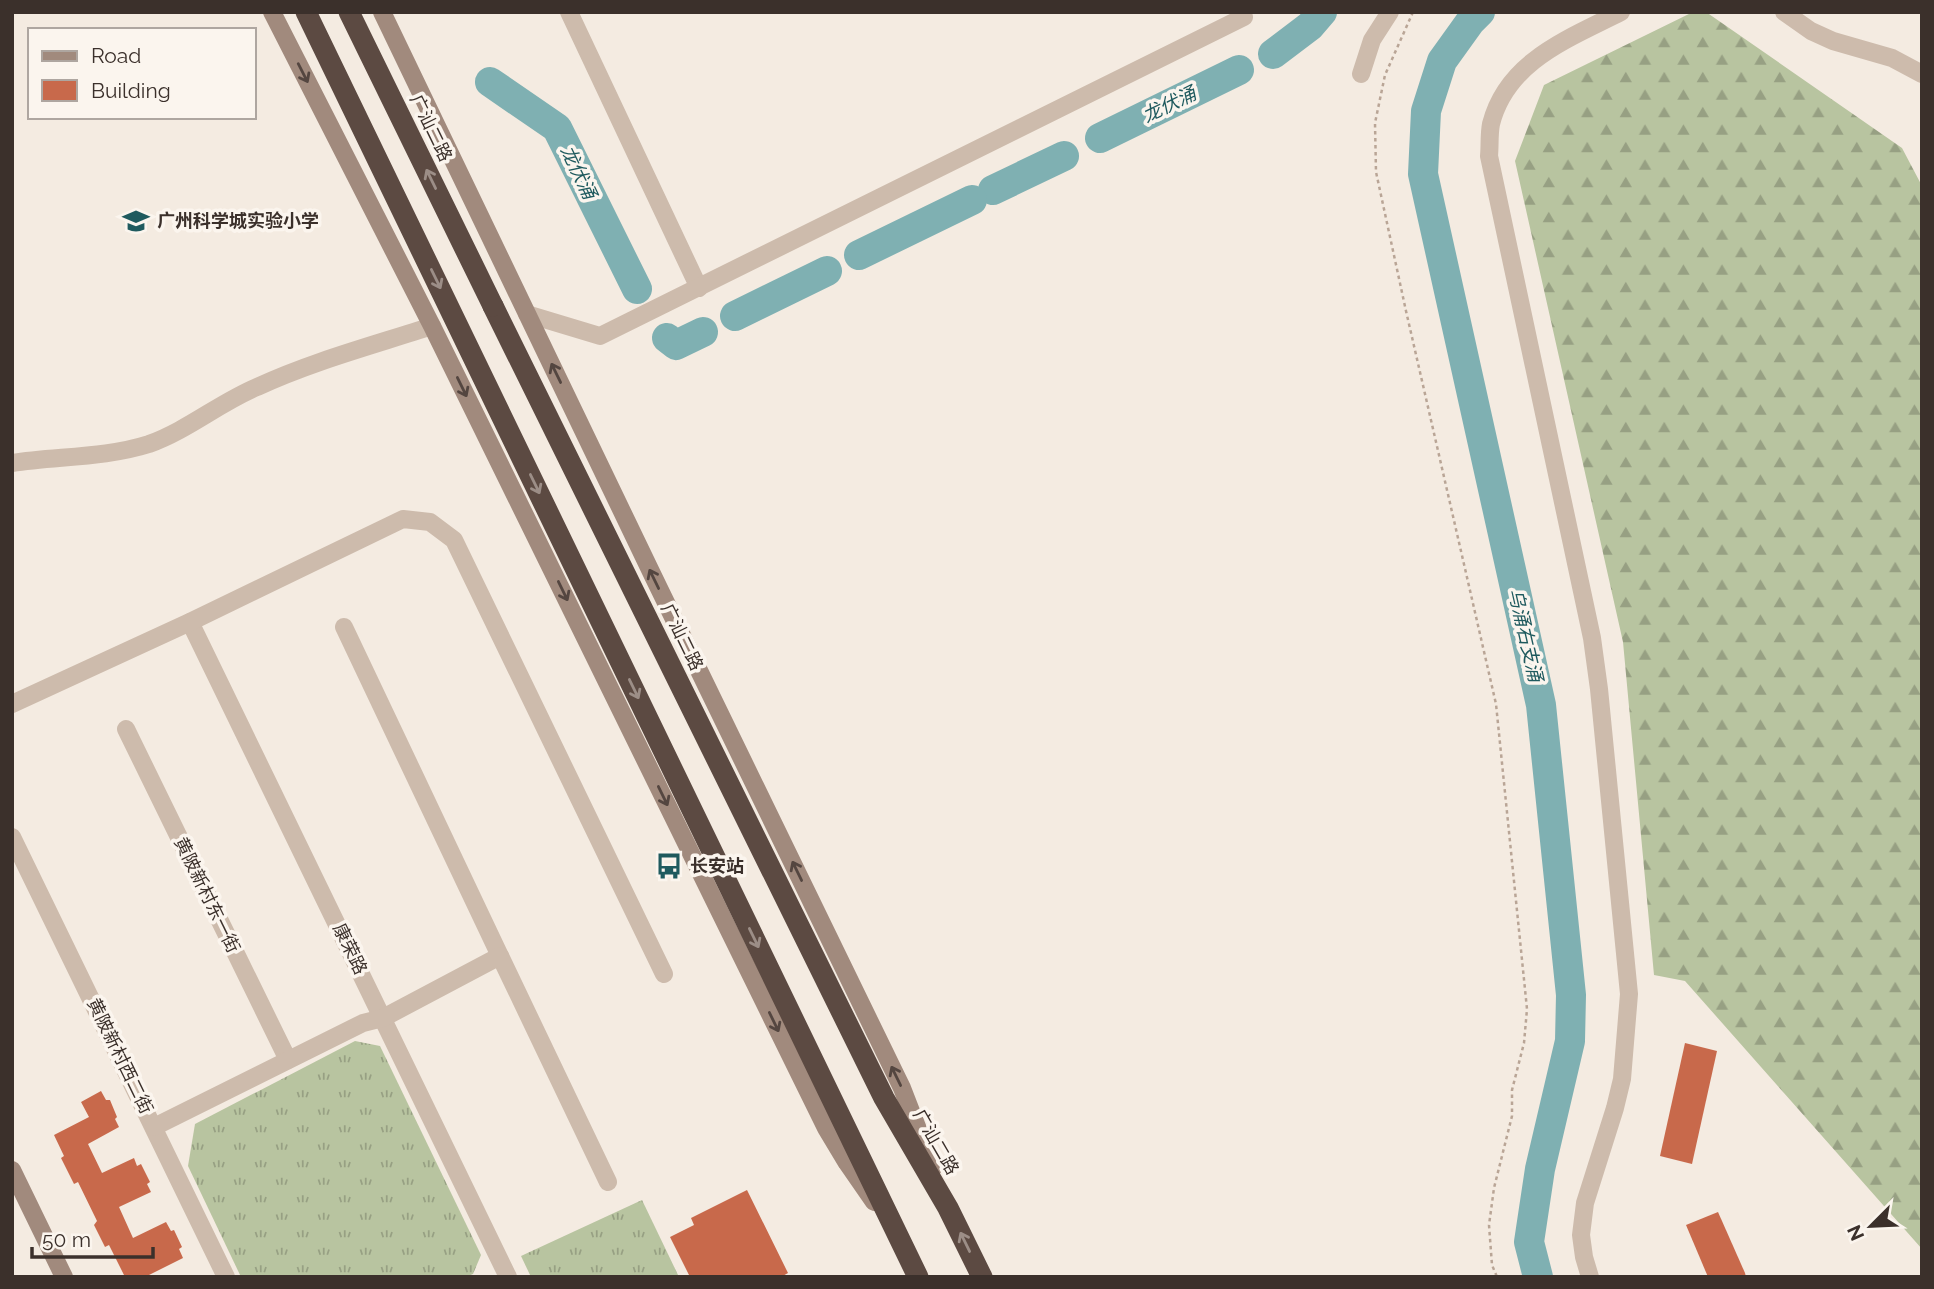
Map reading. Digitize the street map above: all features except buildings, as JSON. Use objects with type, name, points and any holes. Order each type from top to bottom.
[{"type":"highway","points":[[306,12],[918,1277]]},
{"type":"highway","name":"广汕二路","points":[[349,12],[884,1098],[948,1208],[982,1277]]},
{"type":"street","points":[[272,12],[432,326],[826,1128],[918,1277]]},
{"type":"street","points":[[383,12],[902,1088],[948,1208]]},
{"type":"street","points":[[569,12],[699,288]]},
{"type":"street","points":[[1361,74],[1372,40],[1390,12]]},
{"type":"street","points":[[1590,1277],[1581,1235],[1585,1203],[1622,1079],[1628,1007],[1627,981],[1592,638],[1489,156],[1491,125],[1503,94],[1521,70],[1558,45],[1621,12]]},
{"type":"street","points":[[1784,12],[1811,31],[1833,41],[1892,58],[1922,74]]},
{"type":"street","points":[[527,314],[600,336],[1243,15]]},
{"type":"street","points":[[12,463],[97,454],[147,444],[180,431],[239,395],[267,382],[432,326]]},
{"type":"street","points":[[12,704],[403,519],[430,522],[454,540],[664,974]]},
{"type":"street","name":"康荣路","points":[[190,622],[508,1277]]},
{"type":"street","points":[[344,627],[608,1182]]},
{"type":"street","name":"黄陂新村东一街","points":[[126,729],[288,1060]]},
{"type":"street","name":"黄陂新村西二街","points":[[12,837],[226,1277]]},
{"type":"street","points":[[155,1127],[363,1023],[383,1018],[500,956]]},
{"type":"street","points":[[12,1170],[64,1277]]},
{"type":"path","points":[[1413,12],[1385,75],[1375,123],[1376,172],[1496,704],[1527,1009],[1524,1043],[1512,1090],[1512,1116],[1493,1188],[1489,1224],[1492,1265],[1497,1277]]},
{"type":"green space","points":[[1693,12],[1706,12],[1902,148],[1922,186],[1922,1249],[1685,981],[1654,975],[1623,642],[1515,161],[1544,85]]},
{"type":"green space","points":[[355,1041],[380,1046],[481,1255],[473,1274],[466,1277],[241,1277],[188,1166],[195,1124]]},
{"type":"green space","points":[[642,1200],[679,1277],[531,1277],[521,1256]]},
{"type":"waterway","name":"龙伏涌","points":[[1273,54],[1310,26],[1322,12]]},
{"type":"waterway","name":"乌涌右支涌","points":[[1480,12],[1442,61],[1426,111],[1423,174],[1541,705],[1571,995],[1570,1041],[1540,1169],[1529,1242],[1538,1277]]},
{"type":"waterway","name":"龙伏涌","points":[[1100,138],[1239,70]]},
{"type":"waterway","name":"龙伏涌","points":[[490,82],[557,128],[637,289]]},
{"type":"waterway","name":"龙伏涌","points":[[993,190],[1064,156]]},
{"type":"waterway","name":"龙伏涌","points":[[859,255],[972,200]]},
{"type":"waterway","name":"龙伏涌","points":[[735,316],[827,271]]},
{"type":"waterway","name":"龙伏涌","points":[[667,338],[676,345],[703,332]]},
{"type":"place","name":"广州科学城实验小学","points":[[136,221]]},
{"type":"place","name":"长安站","points":[[669,866]]}]
